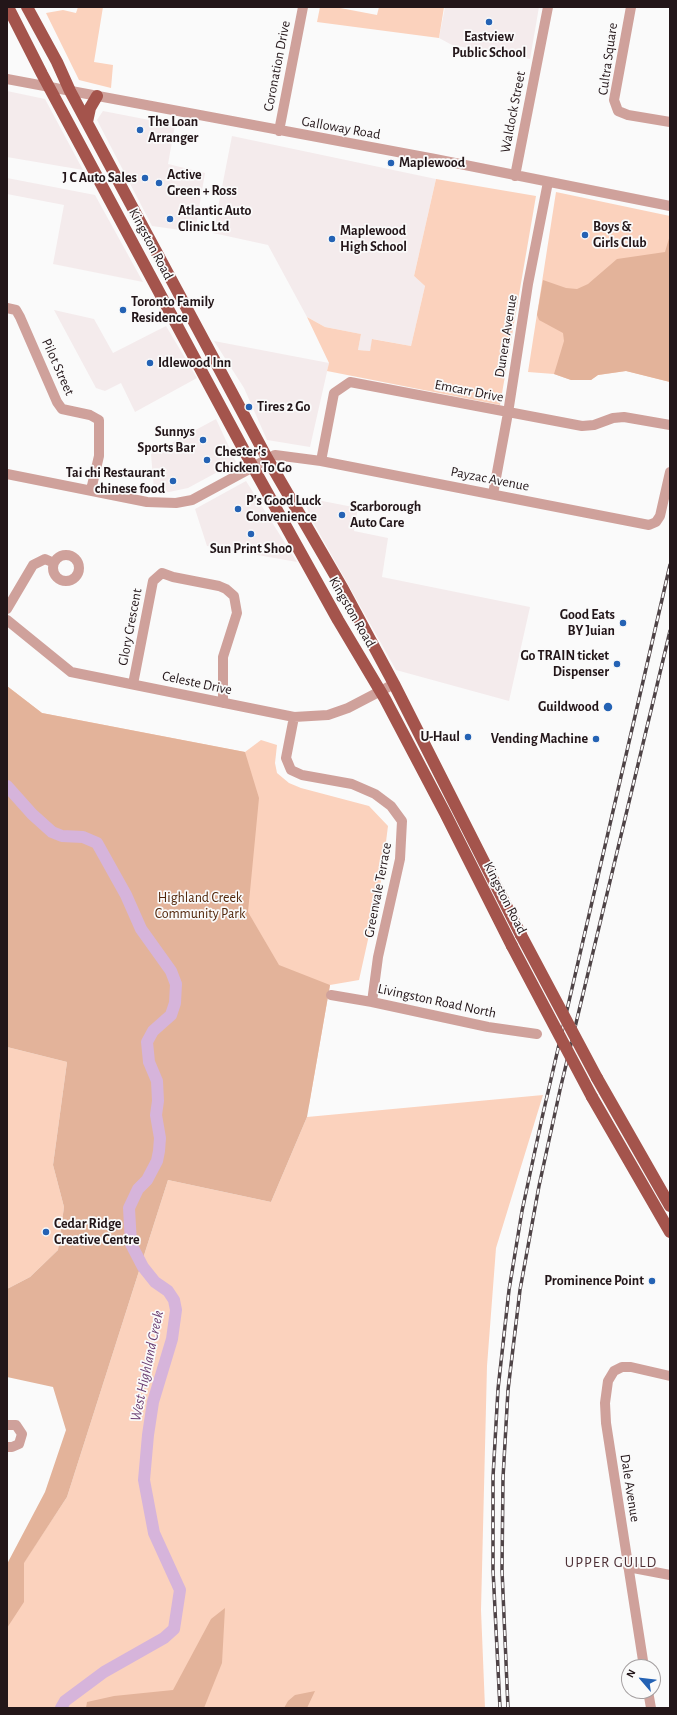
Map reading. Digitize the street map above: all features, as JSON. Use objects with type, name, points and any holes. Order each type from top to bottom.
[{"type":"main road","name":"Kingston Road","points":[[8,7],[253,467],[338,620],[381,691],[446,812],[547,1016],[670,1232]]},
{"type":"main road","name":"Kingston Road","points":[[28,7],[57,62],[70,91],[267,458],[343,589],[394,684],[521,935],[597,1078],[670,1206]]},
{"type":"main road","points":[[87,122],[90,108],[97,96]]},
{"type":"street","name":"Coronation Drive","points":[[279,131],[303,7]]},
{"type":"street","name":"Waldock Street","points":[[515,176],[548,7]]},
{"type":"street","name":"Cultra Square","points":[[631,7],[614,100],[618,111],[628,115],[670,122]]},
{"type":"street","name":"Galloway Road","points":[[7,79],[435,159],[670,206]]},
{"type":"street","name":"Dunera Avenue","points":[[493,494],[508,413],[530,276],[548,182]]},
{"type":"street","name":"Pilot Street","points":[[7,308],[16,310],[20,317],[57,402],[62,409],[90,415],[99,420],[99,456],[91,490]]},
{"type":"street","name":"Emcarr Drive","points":[[321,461],[334,393],[350,382],[582,426],[594,425],[613,418],[624,417],[670,425]]},
{"type":"street","name":"Payzac Avenue","points":[[267,458],[275,455],[321,461],[649,525],[656,522],[660,516],[670,472]]},
{"type":"street","points":[[7,474],[146,502],[176,503],[192,500],[267,458]]},
{"type":"street","points":[[7,609],[33,564],[45,559],[54,563]]},
{"type":"street","name":"Glory Crescent","points":[[133,684],[153,581],[162,573],[173,577],[219,586],[226,589],[234,596],[238,614],[224,657],[223,703]]},
{"type":"street","name":"Celeste Drive","points":[[7,620],[71,672],[294,717],[328,715],[348,708],[394,684]]},
{"type":"street","name":"Greenvale Terrace","points":[[294,717],[286,758],[292,770],[302,775],[352,784],[375,794],[391,806],[402,821],[400,858],[378,957],[372,1002]]},
{"type":"street","name":"Livingston Road North","points":[[331,996],[372,1002],[488,1027],[537,1034]]},
{"type":"street","name":"Dale Avenue","points":[[643,1659],[606,1423],[605,1403],[608,1381],[614,1371],[622,1367],[631,1367],[670,1376]]},
{"type":"street","points":[[7,1425],[16,1425],[22,1434],[19,1444],[12,1447],[7,1447]]},
{"type":"street","points":[[628,1567],[670,1575]]},
{"type":"shaded area","name":"Eastview Public School","points":[[445,7],[539,7],[530,59],[452,45],[439,38]]},
{"type":"shaded area","points":[[7,91],[45,99],[83,170],[7,157]]},
{"type":"shaded area","points":[[103,111],[175,125],[168,164],[205,173],[195,232],[152,226],[97,120]]},
{"type":"shaded area","name":"Maplewood High School","points":[[232,136],[436,179],[414,276],[425,286],[411,346],[373,339],[370,351],[358,350],[361,334],[325,327],[307,317],[268,245],[213,233]]},
{"type":"shaded area","points":[[7,178],[95,195],[143,282],[53,264],[64,205],[7,194]]},
{"type":"shaded area","points":[[54,310],[94,319],[113,353],[166,326],[197,378],[135,412],[121,383],[105,391],[96,388]]},
{"type":"shaded area","points":[[214,341],[329,363],[310,447],[267,440],[244,388]]},
{"type":"shaded area","points":[[216,419],[236,462],[188,488],[169,492],[154,490],[151,454]]},
{"type":"shaded area","points":[[246,481],[297,562],[207,546],[195,509]]},
{"type":"shaded area","points":[[302,497],[358,508],[354,531],[388,538],[382,577],[530,607],[509,701],[396,670],[313,522]]},
{"type":"green space","points":[[78,7],[103,7],[94,62],[113,65],[111,88],[79,80],[46,13],[63,10],[76,13]]},
{"type":"green space","points":[[320,7],[335,7],[377,15],[379,7],[444,7],[439,38],[317,22]]},
{"type":"green space","points":[[436,179],[536,196],[500,405],[327,371],[329,363],[307,317],[325,327],[361,334],[358,350],[370,351],[372,339],[411,346],[425,286],[414,276]]},
{"type":"green space","points":[[556,192],[670,216],[670,382],[626,371],[598,375],[591,380],[571,380],[554,374],[528,372]]},
{"type":"green space","points":[[670,235],[670,382],[626,371],[598,375],[591,380],[571,380],[554,374],[564,341],[563,333],[539,320],[537,315],[543,280],[566,288],[577,289],[588,284],[617,259],[665,252]]},
{"type":"green space","points":[[7,686],[42,713],[245,752],[261,740],[277,745],[275,763],[277,773],[289,783],[301,788],[369,806],[388,826],[381,881],[359,980],[330,985],[309,1105]]},
{"type":"green space","name":"Highland Creek Community Park","points":[[7,686],[42,713],[245,752],[259,798],[248,912],[279,965],[330,985],[307,1117],[271,1202],[168,1180],[67,1497],[24,1563],[24,1602],[7,1628],[7,1564],[45,1492],[66,1430],[53,1387],[7,1377],[7,1289],[30,1277],[58,1250],[64,1207],[53,1165],[67,1062],[7,1047]]},
{"type":"green space","points":[[7,1047],[67,1062],[53,1165],[64,1207],[58,1250],[30,1277],[7,1289]]},
{"type":"green space","points":[[543,1095],[496,1248],[487,1366],[481,1610],[485,1708],[7,1708],[7,1588],[67,1497],[168,1180],[271,1202],[307,1117]]},
{"type":"green space","points":[[225,1608],[222,1663],[204,1708],[86,1708],[87,1702],[114,1696],[173,1690],[211,1619]]},
{"type":"green space","points":[[315,1691],[307,1708],[284,1708],[288,1701],[295,1695]]},
{"type":"waterway","name":"West Highland Creek","points":[[7,786],[32,814],[52,832],[62,836],[83,837],[97,843],[126,895],[141,929],[171,971],[176,984],[175,1003],[171,1015],[153,1031],[147,1042],[149,1062],[157,1081],[158,1101],[156,1115],[160,1138],[157,1161],[147,1180],[138,1189],[129,1208],[131,1244],[143,1267],[155,1282],[168,1291],[174,1300],[176,1310],[172,1339],[153,1402],[144,1480],[154,1533],[180,1590],[174,1629],[164,1638],[104,1672],[65,1701],[61,1708]]},
{"type":"railway","points":[[500,1708],[493,1570],[493,1477],[498,1389],[509,1290],[522,1211],[542,1118],[670,565]]},
{"type":"railway","points":[[508,1708],[502,1570],[503,1478],[508,1390],[520,1290],[539,1186],[560,1090],[670,631]]},
{"type":"place","name":"Eastview Public School","points":[[489,22]]},
{"type":"place","name":"The Loan Arranger","points":[[140,130]]},
{"type":"place","name":"Maplewood","points":[[391,163]]},
{"type":"place","name":"J C Auto Sales","points":[[145,178]]},
{"type":"place","name":"Active Green + Ross","points":[[159,183]]},
{"type":"place","name":"Atlantic Auto Clinic Ltd","points":[[170,219]]},
{"type":"place","name":"Boys & Girls Club","points":[[585,235]]},
{"type":"place","name":"Maplewood High School","points":[[332,239]]},
{"type":"place","name":"Toronto Family Residence","points":[[123,310]]},
{"type":"place","name":"Idlewood Inn","points":[[150,363]]},
{"type":"place","name":"Tires 2 Go","points":[[249,407]]},
{"type":"place","name":"Sunnys Sports Bar","points":[[203,440]]},
{"type":"place","name":"Chester's Chicken To Go","points":[[207,460]]},
{"type":"place","name":"Tai chi Restaurant chinese food","points":[[173,481]]},
{"type":"place","name":"P's Good Luck Convenience","points":[[238,509]]},
{"type":"place","name":"Scarborough Auto Care","points":[[342,515]]},
{"type":"place","name":"Sun Print Sho0","points":[[251,534]]},
{"type":"place","name":"Good Eats BY Juian","points":[[623,623]]},
{"type":"place","name":"Go TRAIN ticket Dispenser","points":[[617,664]]},
{"type":"place","name":"Guildwood","points":[[608,707]]},
{"type":"place","name":"U-Haul","points":[[468,737]]},
{"type":"place","name":"Vending Machine","points":[[596,739]]},
{"type":"place","name":"Cedar Ridge Creative Centre","points":[[46,1232]]},
{"type":"place","name":"Prominence Point","points":[[652,1281]]},
{"type":"district","name":"UPPER GUILD","points":[[611,1562]]}]
